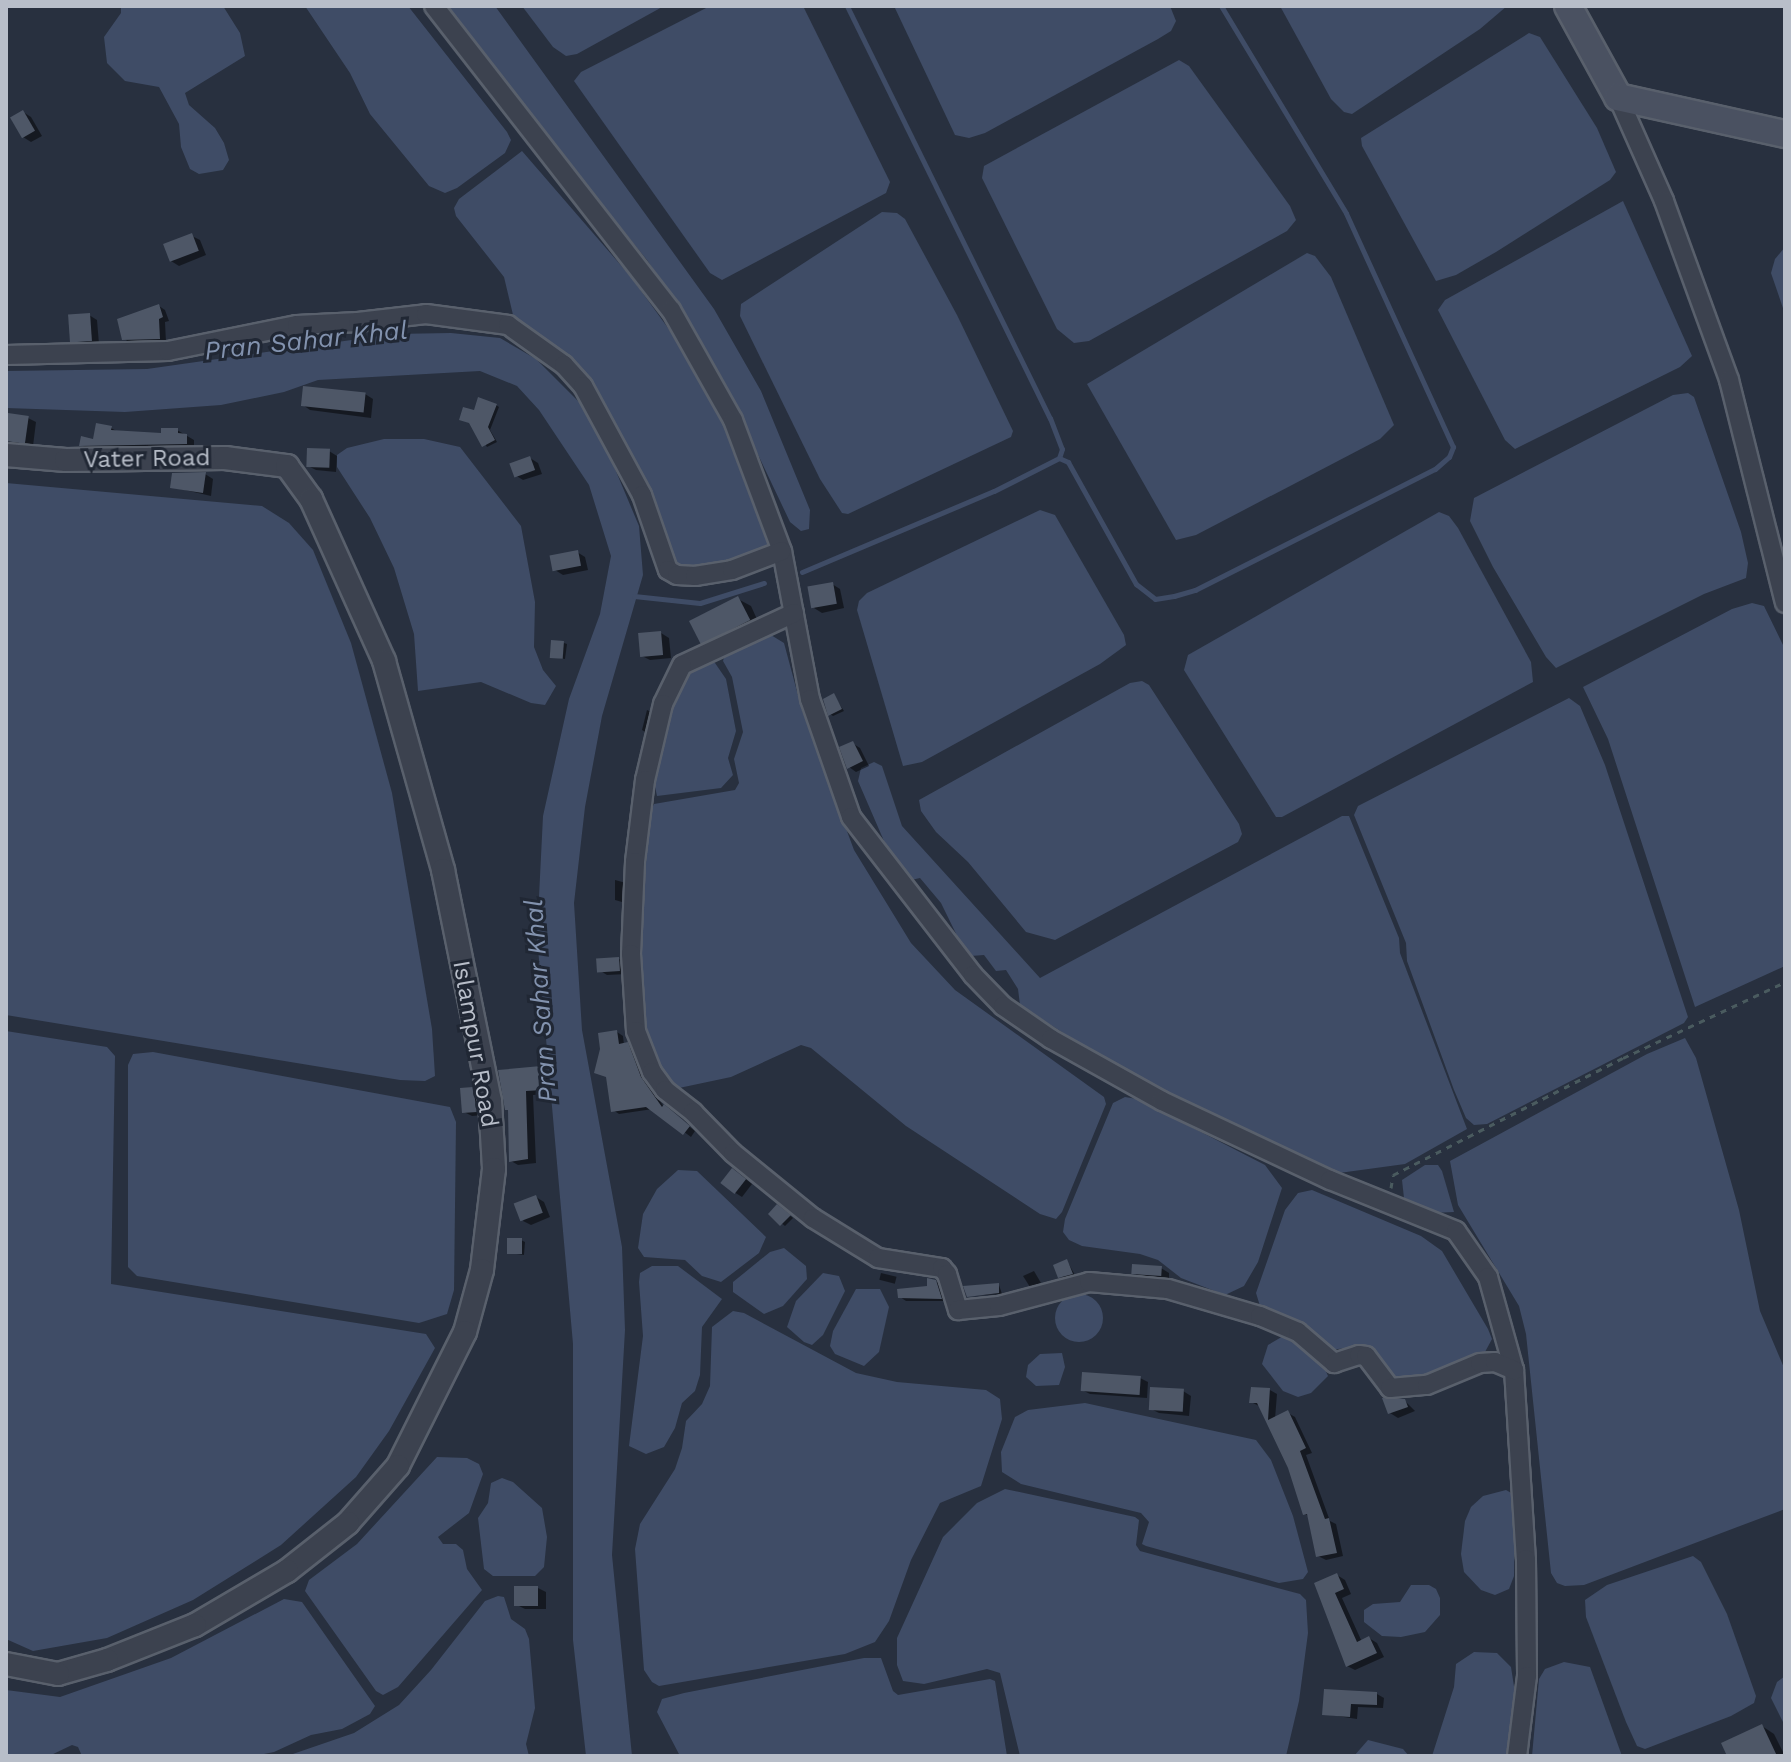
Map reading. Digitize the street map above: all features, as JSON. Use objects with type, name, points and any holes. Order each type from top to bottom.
[{"type":"main road","points":[[1568,6],[1618,97],[1785,134]]},
{"type":"street","points":[[434,6],[671,310],[733,420],[782,551],[810,699],[851,817],[973,975],[1003,1006],[1051,1039],[1162,1101],[1330,1180],[1456,1231],[1488,1277],[1514,1370],[1526,1559],[1527,1676],[1517,1756]]},
{"type":"street","points":[[1618,97],[1664,201],[1729,380],[1785,603]]},
{"type":"street","points":[[6,355],[154,353],[297,325],[426,314],[508,325],[564,365],[583,386],[642,495],[668,570],[677,575],[695,576],[732,570],[782,551]]},
{"type":"street","name":"Vater Road","points":[[6,455],[66,460],[225,458],[287,466]]},
{"type":"street","name":"Islampur Road","points":[[6,1664],[58,1674],[107,1660],[195,1625],[287,1571],[348,1523],[398,1466],[420,1425],[465,1332],[482,1270],[494,1169],[490,1101],[443,870],[384,661],[311,499],[287,466]]},
{"type":"street","points":[[794,613],[682,665],[663,704],[645,780],[636,848],[631,954],[636,1031],[652,1072],[665,1090],[693,1112],[733,1153],[813,1218],[878,1258],[942,1268],[947,1274],[958,1310],[999,1306],[1089,1282],[1168,1289],[1260,1316],[1298,1332],[1334,1363],[1359,1355],[1366,1356],[1390,1388],[1427,1385],[1480,1363],[1495,1362],[1514,1370]]},
{"type":"path","points":[[1388,1204],[1393,1175],[1623,1058],[1785,982]]},
{"type":"water","points":[[121,6],[223,6],[240,33],[245,56],[185,93],[189,105],[215,128],[224,143],[229,160],[223,170],[199,174],[190,169],[181,147],[179,124],[159,87],[125,81],[107,63],[104,37],[121,13]]},
{"type":"water","points":[[305,6],[408,6],[507,132],[511,140],[505,153],[457,188],[445,193],[429,186],[370,114],[350,73]]},
{"type":"water","points":[[440,6],[495,6],[714,309],[761,391],[810,510],[809,529],[801,531],[790,522],[726,387],[684,314],[647,260]]},
{"type":"water","points":[[522,6],[664,6],[577,54],[566,56],[553,47]]},
{"type":"water","points":[[710,6],[803,6],[890,182],[886,193],[722,280],[710,273],[574,81],[581,72]]},
{"type":"water","points":[[894,6],[1170,6],[1176,21],[1171,31],[1158,39],[985,133],[969,138],[955,135]]},
{"type":"water","points":[[1280,6],[1507,6],[1480,29],[1352,114],[1344,112],[1331,99]]},
{"type":"water","points":[[1529,33],[1540,37],[1597,128],[1616,172],[1610,180],[1496,252],[1456,275],[1436,281],[1362,146],[1361,138]]},
{"type":"water","points":[[1179,60],[1189,66],[1290,206],[1296,220],[1287,231],[1089,341],[1074,343],[1057,329],[982,178],[984,166]]},
{"type":"water","points":[[522,151],[631,277],[697,368],[752,485],[770,545],[761,552],[720,568],[674,568],[593,391],[561,351],[514,319],[504,277],[456,216],[454,208],[459,199]]},
{"type":"water","points":[[1623,201],[1692,356],[1680,367],[1515,449],[1505,440],[1438,310],[1445,300]]},
{"type":"water","points":[[882,212],[897,213],[905,219],[957,315],[1013,431],[1011,437],[848,514],[842,513],[820,479],[740,316],[741,304]]},
{"type":"water","points":[[1785,247],[1785,314],[1771,273],[1775,259]]},
{"type":"water","points":[[1307,253],[1315,256],[1331,277],[1394,425],[1380,439],[1196,535],[1176,540],[1087,384]]},
{"type":"water","points":[[451,333],[500,338],[536,359],[580,403],[610,457],[639,526],[643,575],[602,716],[585,807],[574,903],[582,1030],[622,1247],[625,1330],[612,1555],[632,1756],[586,1756],[573,1640],[573,1344],[537,937],[543,816],[569,699],[600,614],[611,556],[589,485],[539,410],[517,386],[480,371],[318,380],[284,392],[221,405],[125,412],[6,408],[6,371],[147,369],[394,334]]},
{"type":"water","points":[[1688,393],[1694,397],[1741,532],[1748,563],[1746,578],[1704,594],[1556,668],[1546,657],[1493,567],[1470,521],[1474,498],[1673,395]]},
{"type":"water","points":[[384,439],[424,439],[460,447],[521,526],[535,602],[534,647],[543,670],[556,686],[545,705],[531,703],[481,682],[418,691],[414,634],[394,568],[370,518],[337,467],[337,455],[347,448]]},
{"type":"water","points":[[6,483],[262,506],[289,523],[313,550],[351,643],[392,793],[432,1029],[435,1076],[425,1081],[400,1080],[6,1015]]},
{"type":"water","points":[[1040,510],[1055,515],[1124,635],[1126,645],[1100,664],[922,762],[903,766],[857,610],[859,601],[867,593]]},
{"type":"water","points":[[1439,512],[1449,516],[1458,528],[1531,662],[1533,682],[1282,817],[1276,817],[1184,670],[1188,655]]},
{"type":"water","points":[[1752,603],[1764,606],[1785,649],[1785,966],[1695,1007],[1608,739],[1583,687],[1732,609]]},
{"type":"water","points":[[766,632],[784,643],[802,710],[854,850],[911,943],[955,990],[1104,1097],[1106,1104],[1062,1212],[1056,1219],[1040,1214],[906,1126],[811,1048],[801,1045],[731,1077],[679,1088],[670,1084],[651,1054],[639,979],[649,814],[654,804],[735,790],[739,783],[734,759],[743,732],[732,677],[723,661],[725,654]]},
{"type":"water","points":[[706,661],[715,663],[726,679],[736,731],[728,758],[733,775],[721,788],[657,796],[654,782],[670,701],[682,678],[694,666]]},
{"type":"water","points":[[1142,681],[1149,685],[1239,824],[1242,834],[1238,842],[1055,940],[1026,932],[968,862],[936,832],[921,811],[919,800],[1130,683]]},
{"type":"water","points":[[1569,698],[1580,706],[1605,765],[1688,1017],[1684,1023],[1487,1124],[1474,1125],[1466,1118],[1454,1090],[1407,961],[1406,943],[1354,815],[1358,806]]},
{"type":"water","points":[[874,762],[882,766],[902,826],[1040,978],[1342,816],[1349,816],[1399,938],[1400,953],[1467,1129],[1405,1164],[1339,1173],[1254,1137],[1099,1056],[1020,1005],[1018,989],[1006,970],[996,971],[984,955],[971,956],[965,952],[941,903],[920,878],[911,880],[884,841],[858,781],[861,768]]},
{"type":"water","points":[[6,1031],[107,1047],[115,1056],[111,1284],[426,1334],[435,1348],[389,1431],[356,1477],[281,1545],[193,1600],[107,1638],[33,1651],[6,1639]]},
{"type":"water","points":[[1685,1038],[1696,1058],[1739,1210],[1760,1311],[1785,1370],[1785,1509],[1584,1585],[1565,1586],[1557,1583],[1551,1573],[1526,1334],[1519,1306],[1458,1205],[1450,1161],[1647,1054]]},
{"type":"water","points":[[153,1052],[450,1107],[456,1122],[454,1290],[447,1314],[419,1323],[137,1276],[128,1267],[128,1065],[133,1054]]},
{"type":"water","points":[[1125,1097],[1137,1099],[1265,1165],[1282,1188],[1258,1262],[1244,1286],[1225,1295],[1181,1278],[1158,1260],[1140,1254],[1082,1246],[1069,1240],[1063,1232],[1065,1219],[1113,1103]]},
{"type":"water","points":[[1425,1165],[1438,1165],[1442,1171],[1454,1212],[1432,1213],[1409,1205],[1404,1198],[1402,1180]]},
{"type":"water","points":[[678,1170],[697,1171],[766,1237],[759,1253],[721,1282],[702,1276],[685,1260],[644,1257],[638,1248],[643,1214],[657,1189]]},
{"type":"water","points":[[1312,1190],[1421,1236],[1442,1251],[1488,1329],[1492,1339],[1485,1352],[1428,1378],[1394,1383],[1356,1347],[1329,1350],[1311,1334],[1260,1306],[1256,1293],[1285,1210],[1298,1193]]},
{"type":"water","points":[[784,1248],[806,1266],[807,1279],[783,1306],[764,1314],[733,1292],[733,1282],[770,1252]]},
{"type":"water","points":[[652,1266],[678,1266],[722,1299],[702,1327],[700,1375],[695,1391],[682,1403],[675,1428],[664,1447],[646,1454],[629,1446],[643,1336],[640,1273]]},
{"type":"water","points":[[823,1273],[839,1276],[845,1291],[823,1335],[812,1345],[787,1327],[796,1301]]},
{"type":"water","points":[[856,1289],[880,1289],[889,1307],[879,1352],[864,1366],[835,1354],[830,1346],[833,1331]]},
{"type":"water","points":[[1079,1294],[1096,1301],[1103,1318],[1096,1335],[1079,1342],[1062,1335],[1055,1318],[1062,1301]]},
{"type":"water","points":[[733,1311],[744,1313],[856,1373],[897,1382],[986,1390],[1000,1399],[1002,1419],[981,1486],[940,1503],[911,1560],[889,1621],[875,1642],[845,1654],[659,1686],[644,1670],[635,1549],[640,1524],[675,1469],[686,1421],[702,1404],[710,1386],[712,1327]]},
{"type":"water","points":[[1285,1335],[1294,1336],[1325,1369],[1328,1376],[1311,1393],[1298,1397],[1283,1391],[1262,1364],[1268,1345]]},
{"type":"water","points":[[1062,1353],[1065,1367],[1059,1385],[1036,1386],[1026,1377],[1028,1365],[1040,1354]]},
{"type":"water","points":[[1085,1403],[1256,1440],[1271,1460],[1293,1516],[1308,1572],[1303,1579],[1279,1583],[1146,1546],[1142,1544],[1149,1522],[1141,1513],[1021,1484],[1002,1472],[1001,1452],[1015,1417],[1028,1410]]},
{"type":"water","points":[[437,1457],[467,1458],[479,1464],[483,1474],[469,1513],[438,1537],[443,1544],[456,1544],[463,1550],[467,1569],[482,1590],[398,1687],[383,1695],[376,1691],[305,1591],[309,1580],[357,1544]]},
{"type":"water","points":[[502,1478],[513,1482],[542,1508],[547,1537],[544,1567],[535,1576],[493,1576],[484,1569],[478,1518],[488,1503],[491,1483]]},
{"type":"water","points":[[1005,1489],[1135,1517],[1139,1520],[1136,1545],[1140,1551],[1300,1594],[1306,1600],[1308,1633],[1299,1701],[1286,1756],[1020,1756],[1000,1673],[987,1669],[924,1684],[903,1681],[897,1665],[897,1638],[943,1537],[977,1503]]},
{"type":"water","points":[[1506,1490],[1513,1494],[1515,1505],[1514,1576],[1509,1589],[1495,1595],[1481,1590],[1464,1572],[1461,1554],[1465,1521],[1471,1507],[1483,1496]]},
{"type":"water","points":[[1693,1556],[1701,1562],[1727,1614],[1756,1696],[1754,1703],[1731,1716],[1645,1749],[1637,1746],[1626,1722],[1586,1617],[1585,1600],[1607,1585]]},
{"type":"water","points":[[1411,1585],[1429,1585],[1436,1589],[1440,1598],[1440,1615],[1425,1632],[1401,1637],[1382,1636],[1364,1622],[1364,1610],[1373,1604],[1400,1602]]},
{"type":"water","points":[[504,1597],[511,1619],[525,1629],[529,1639],[535,1708],[526,1744],[529,1756],[287,1756],[354,1733],[399,1705],[485,1601]]},
{"type":"water","points":[[284,1599],[302,1602],[375,1706],[370,1714],[342,1729],[311,1735],[274,1752],[254,1756],[82,1756],[78,1747],[72,1745],[49,1756],[6,1756],[6,1690],[60,1697],[171,1658]]},
{"type":"water","points":[[1474,1652],[1497,1653],[1511,1667],[1515,1693],[1506,1756],[1432,1756],[1454,1687],[1456,1664]]},
{"type":"water","points":[[864,1658],[881,1658],[893,1691],[898,1695],[990,1679],[995,1681],[1007,1756],[680,1756],[657,1712],[662,1699],[684,1693]]},
{"type":"water","points":[[1564,1662],[1590,1667],[1622,1756],[1532,1756],[1539,1679],[1545,1669]]},
{"type":"water","points":[[1785,1676],[1785,1726],[1771,1698],[1777,1682]]},
{"type":"water","points":[[1368,1740],[1403,1749],[1409,1756],[1354,1756]]},
{"type":"building","points":[[23,110],[35,131],[22,138],[10,118]]},
{"type":"building","points":[[192,233],[199,251],[170,262],[163,244]]},
{"type":"building","points":[[159,304],[163,317],[159,319],[160,339],[122,340],[117,319]]},
{"type":"building","points":[[90,313],[92,341],[70,342],[68,315]]},
{"type":"building","points":[[303,386],[366,393],[364,412],[301,406]]},
{"type":"building","points":[[478,397],[497,404],[488,427],[495,440],[482,447],[469,423],[459,420],[463,407],[474,410]]},
{"type":"building","points":[[8,413],[29,416],[25,444],[6,441]]},
{"type":"building","points":[[96,423],[112,426],[111,430],[161,433],[161,428],[178,428],[178,433],[187,434],[187,444],[79,446],[81,436],[93,439]]},
{"type":"building","points":[[307,448],[330,449],[329,468],[306,467]]},
{"type":"building","points":[[530,456],[535,470],[514,478],[509,464]]},
{"type":"building","points":[[206,472],[203,493],[170,488],[172,473]]},
{"type":"building","points":[[578,550],[581,566],[553,571],[550,556]]},
{"type":"building","points":[[833,582],[837,604],[811,608],[807,587]]},
{"type":"building","points":[[738,596],[750,620],[701,645],[689,621]]},
{"type":"building","points":[[661,631],[663,655],[640,657],[638,633]]},
{"type":"building","points":[[551,640],[564,641],[563,659],[550,658]]},
{"type":"building","points":[[834,693],[842,709],[828,716],[823,699]]},
{"type":"building","points":[[853,741],[863,761],[847,769],[839,747]]},
{"type":"building","points":[[619,957],[620,971],[597,973],[596,959]]},
{"type":"building","points":[[617,1030],[619,1044],[628,1042],[641,1077],[662,1107],[664,1104],[690,1126],[683,1135],[646,1107],[611,1112],[606,1077],[594,1073],[600,1049],[598,1033]]},
{"type":"building","points":[[541,1066],[543,1090],[526,1091],[528,1159],[509,1162],[508,1110],[505,1110],[498,1070]]},
{"type":"building","points":[[473,1087],[477,1112],[462,1113],[460,1088]]},
{"type":"building","points":[[732,1168],[746,1179],[734,1194],[720,1183]]},
{"type":"building","points":[[536,1195],[543,1213],[520,1221],[514,1204]]},
{"type":"building","points":[[777,1204],[791,1215],[780,1226],[768,1214]]},
{"type":"building","points":[[507,1238],[522,1238],[522,1254],[507,1254]]},
{"type":"building","points":[[1067,1259],[1073,1274],[1058,1278],[1053,1265]]},
{"type":"building","points":[[1132,1264],[1162,1266],[1161,1276],[1131,1274]]},
{"type":"building","points":[[927,1278],[936,1280],[942,1299],[898,1298],[897,1289],[927,1286]]},
{"type":"building","points":[[999,1283],[999,1293],[967,1297],[963,1286]]},
{"type":"building","points":[[1082,1372],[1141,1376],[1140,1395],[1081,1391]]},
{"type":"building","points":[[1150,1387],[1184,1389],[1183,1412],[1149,1410]]},
{"type":"building","points":[[1251,1387],[1270,1388],[1268,1420],[1288,1410],[1306,1448],[1300,1451],[1325,1519],[1329,1518],[1337,1553],[1316,1557],[1307,1514],[1303,1515],[1288,1468],[1257,1403],[1249,1403]]},
{"type":"building","points":[[1382,1398],[1405,1399],[1408,1407],[1388,1414]]},
{"type":"building","points":[[1337,1573],[1344,1589],[1335,1593],[1357,1642],[1369,1636],[1377,1653],[1346,1667],[1314,1583]]},
{"type":"building","points":[[514,1586],[538,1586],[538,1606],[514,1606]]},
{"type":"building","points":[[1324,1689],[1377,1692],[1377,1705],[1351,1704],[1350,1717],[1322,1715]]},
{"type":"building","points":[[1762,1724],[1777,1756],[1727,1756],[1721,1743]]},
{"type":"waterway","points":[[847,6],[1050,418],[1062,449],[1059,458]]},
{"type":"waterway","points":[[802,572],[994,491],[1059,458],[1068,462],[1136,584],[1155,599],[1174,596],[1195,590],[1435,469],[1449,457],[1453,447],[1346,213],[1221,6]]},
{"type":"waterway","points":[[634,596],[700,603],[764,583]]},
{"type":"water label","name":"Pran Sahar Khal","points":[[306,341]]},
{"type":"water label","name":"Pran Sahar Khal","points":[[541,1001]]}]
